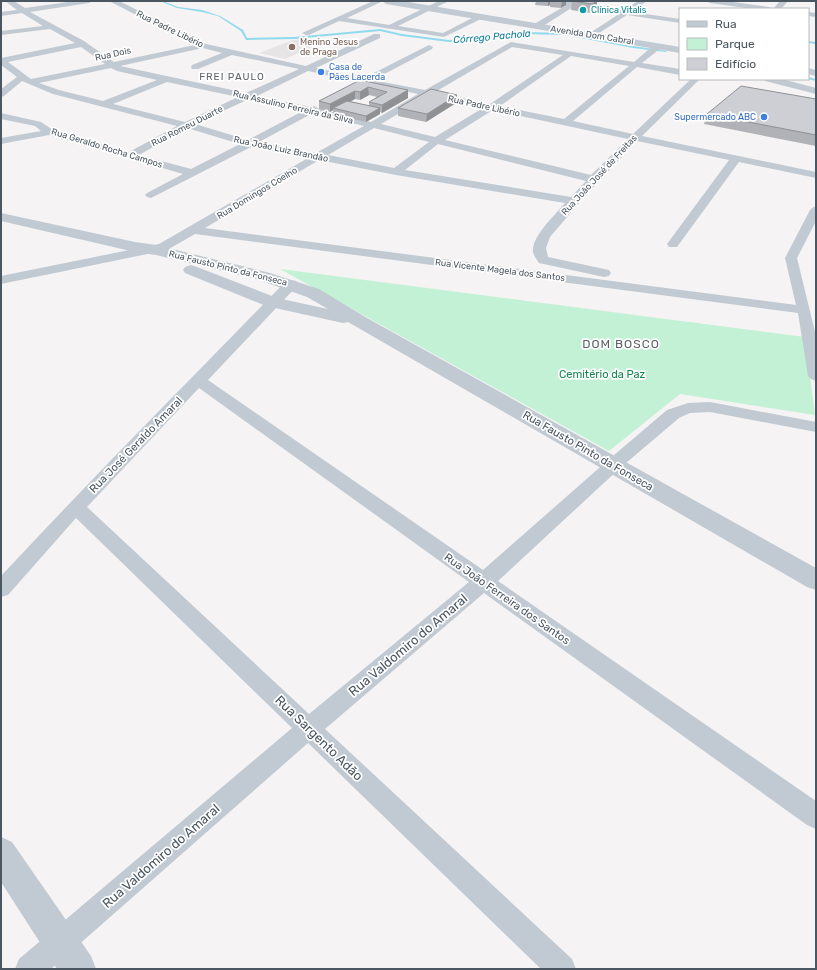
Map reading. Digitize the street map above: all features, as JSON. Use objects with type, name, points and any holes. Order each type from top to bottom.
[{"type":"street","points":[[1,14],[89,1]]},
{"type":"street","name":"Rua Padre Libério","points":[[113,1],[203,46],[816,175]]},
{"type":"street","points":[[306,33],[379,1]]},
{"type":"street","name":"Avenida Dom Cabral","points":[[386,1],[593,35],[655,48],[679,50]]},
{"type":"street","points":[[390,27],[445,1]]},
{"type":"street","points":[[548,1],[574,3],[679,20]]},
{"type":"street","points":[[593,35],[643,1]]},
{"type":"street","points":[[710,1],[762,8]]},
{"type":"street","name":"Rua Assulino Ferreira da Silva","points":[[6,2],[50,28],[82,44],[110,64],[120,69],[311,110],[435,142],[592,179]]},
{"type":"street","points":[[537,26],[574,3]]},
{"type":"street","points":[[339,19],[436,35],[444,35],[481,17]]},
{"type":"street","points":[[1,33],[50,28]]},
{"type":"street","name":"Rua Romeu Duarte","points":[[129,156],[186,125],[377,36]]},
{"type":"street","points":[[1,61],[82,44]]},
{"type":"street","name":"Rua Domingos Coelho","points":[[1,280],[145,249],[195,230],[511,44],[571,53]]},
{"type":"street","name":"Rua Dois","points":[[26,80],[203,46]]},
{"type":"street","points":[[352,88],[429,47]]},
{"type":"street","points":[[565,123],[655,48]]},
{"type":"street","points":[[195,67],[230,52]]},
{"type":"street","points":[[396,172],[435,142],[492,107],[571,53],[679,72]]},
{"type":"street","name":"Rua João Luiz Brandão","points":[[1,61],[26,80],[56,92],[186,125],[248,143],[317,158],[572,201]]},
{"type":"street","points":[[104,104],[166,79]]},
{"type":"street","points":[[1,94],[26,80]]},
{"type":"street","name":"Rua João José de Freitas","points":[[640,288],[610,275],[552,262],[540,256],[539,250],[544,236],[592,179],[695,80]]},
{"type":"street","points":[[772,80],[816,91]]},
{"type":"street","points":[[151,195],[324,103]]},
{"type":"street","name":"Rua Geraldo Rocha Campos","points":[[1,116],[38,124],[49,132],[192,173]]},
{"type":"street","points":[[1,141],[49,132]]},
{"type":"street","points":[[673,244],[736,158]]},
{"type":"street","points":[[816,210],[791,258],[804,310],[815,362],[816,376]]},
{"type":"street","name":"Rua Fausto Pinto da Fonseca","points":[[1,217],[220,265],[291,284],[313,293],[361,322],[816,580]]},
{"type":"street","name":"Rua Vicente Magela dos Santos","points":[[195,230],[804,310]]},
{"type":"street","name":"Rua Fausto Pinto da Fonseca","points":[[145,249],[206,276],[272,302],[361,322]]},
{"type":"street","points":[[206,276],[220,265]]},
{"type":"street","name":"Rua José Geraldo Amaral","points":[[1,589],[76,507],[291,284]]},
{"type":"street","name":"Rua João Ferreira dos Santos","points":[[198,380],[816,816]]},
{"type":"street","name":"Rua Valdomiro do Amaral","points":[[29,969],[70,956],[309,728],[483,582],[613,465],[673,414],[688,408],[710,407],[816,427]]},
{"type":"street","name":"Rua Sargento Adão","points":[[76,507],[562,969]]},
{"type":"street","points":[[1,853],[70,956]]},
{"type":"shaded area","name":"Menino Jesus de Praga","points":[[308,38],[324,42],[285,59],[259,53],[293,40]]},
{"type":"green space","name":"Cemitério da Paz","points":[[280,269],[805,337],[815,415],[680,394],[609,451]]},
{"type":"building","points":[[572,1],[597,1],[592,4]]},
{"type":"building","points":[[360,80],[408,90],[382,105],[369,102],[387,92],[368,87],[360,92],[355,91],[330,104],[319,101]]},
{"type":"building","name":"Supermercado ABC","points":[[741,86],[816,99],[816,135],[707,114]]},
{"type":"building","points":[[431,89],[457,95],[427,114],[398,108]]},
{"type":"building","points":[[347,101],[380,108],[366,116],[333,108]]},
{"type":"waterway","name":"Córrego Pachola","points":[[161,1],[178,8],[202,11],[219,16],[242,31],[246,39],[294,38],[380,30],[402,35],[449,41],[505,37],[523,33],[565,34],[633,47],[666,51]]},
{"type":"waterway","name":"Córrego Pachola","points":[[809,42],[816,43]]},
{"type":"waterway","points":[[809,78],[816,80]]},
{"type":"place","name":"Clínica Vitalis","points":[[583,10]]},
{"type":"place","name":"Menino Jesus de Praga","points":[[292,47]]},
{"type":"place","name":"Casa de Pães Lacerda","points":[[321,72]]},
{"type":"place","name":"Supermercado ABC","points":[[764,117]]},
{"type":"district","name":"FREI PAULO","points":[[232,77]]},
{"type":"district","name":"DOM BOSCO","points":[[621,344]]}]
